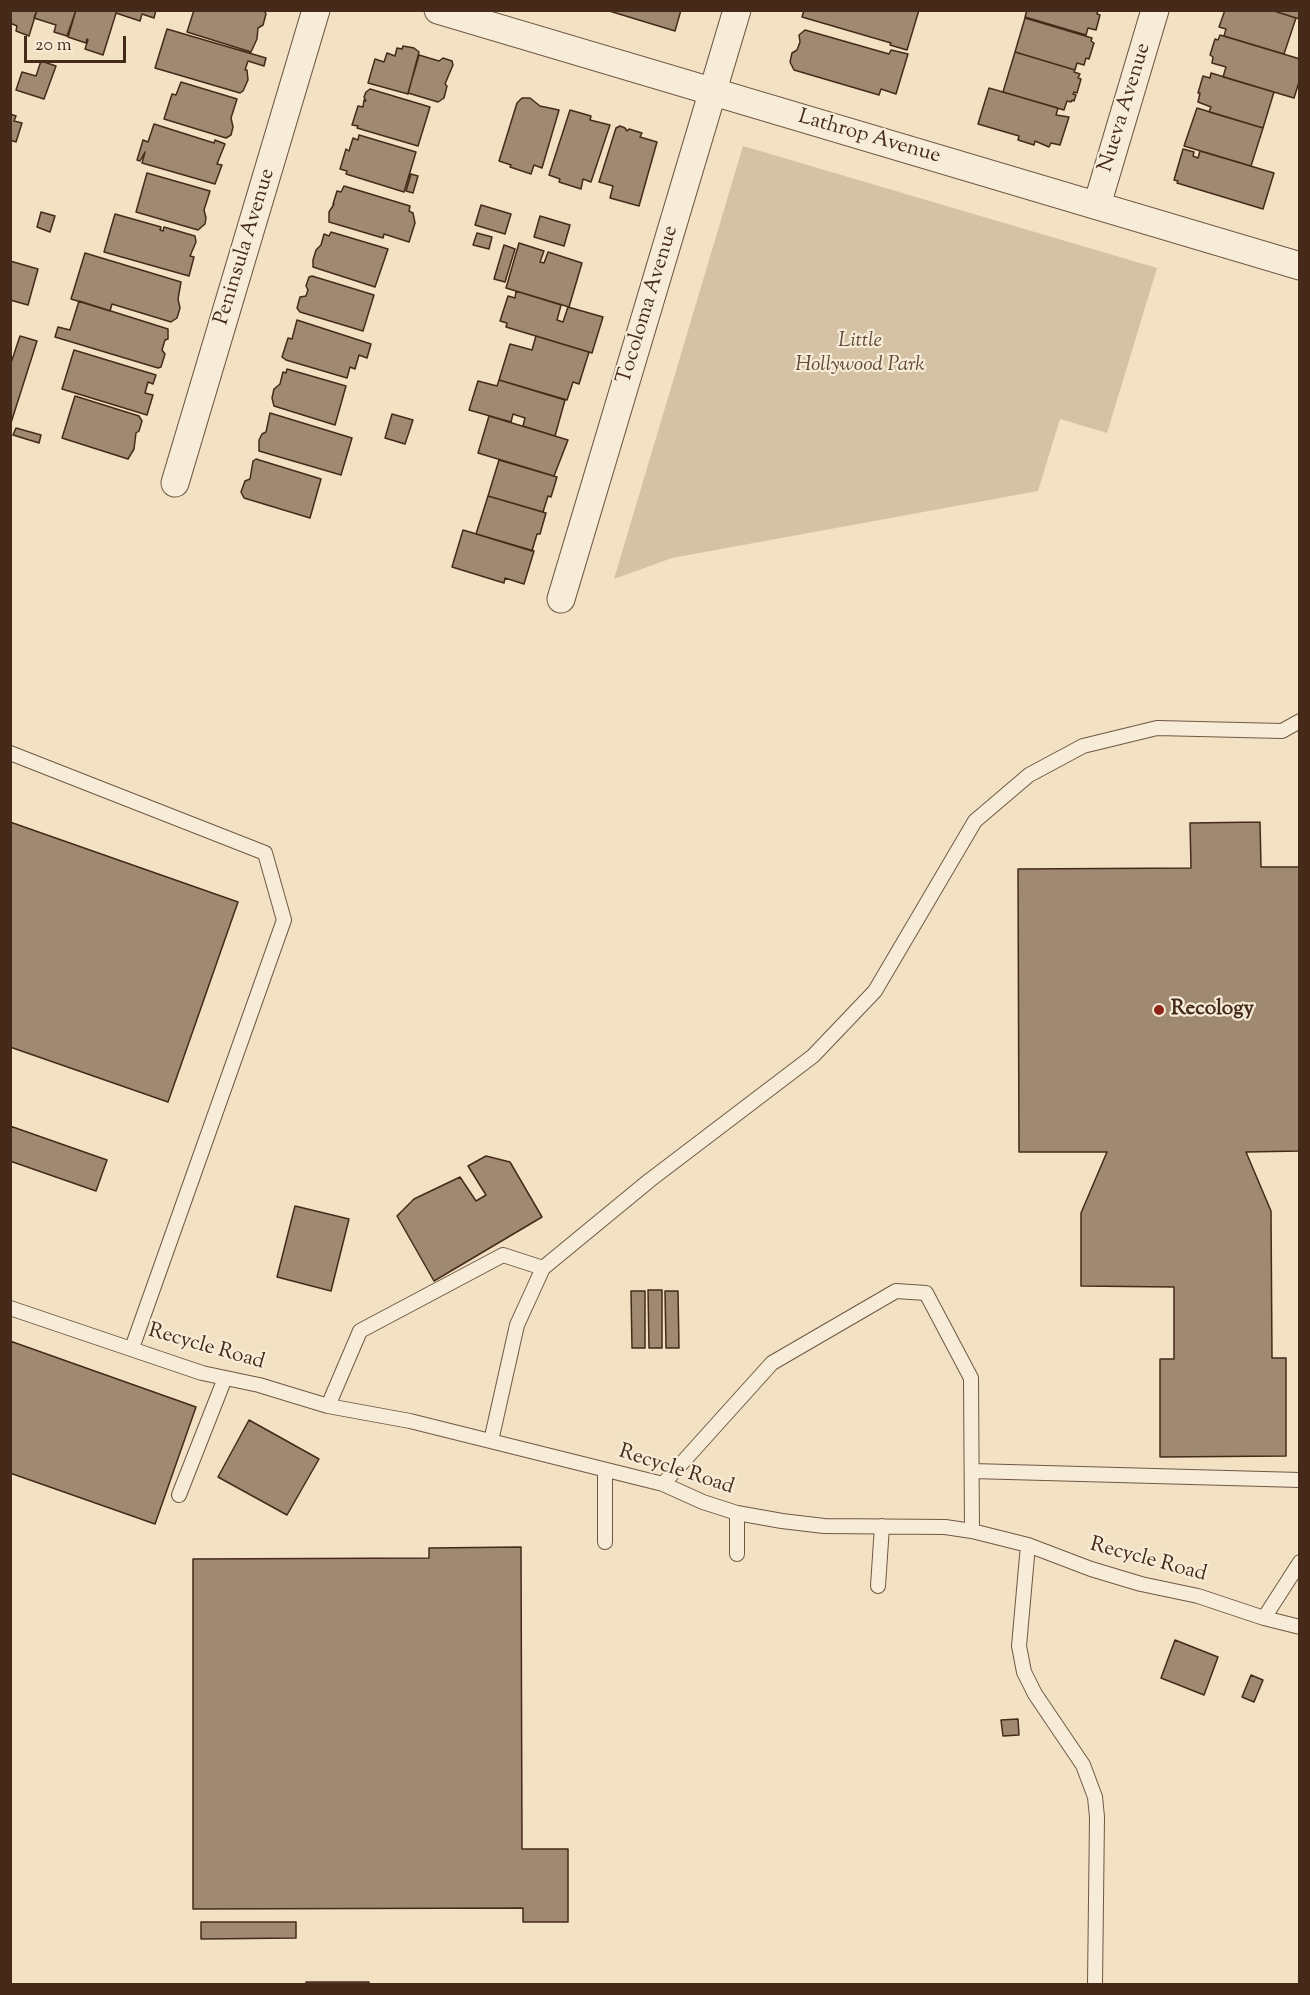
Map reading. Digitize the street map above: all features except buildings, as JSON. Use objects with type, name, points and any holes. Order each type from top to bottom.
[{"type":"street","name":"Peninsula Avenue","points":[[175,483],[316,10]]},
{"type":"street","name":"Lathrop Avenue","points":[[438,10],[1299,266]]},
{"type":"street","name":"Tocoloma Avenue","points":[[561,599],[736,10]]},
{"type":"street","name":"Nueva Avenue","points":[[1097,205],[1155,10]]},
{"type":"lane","points":[[491,1441],[517,1325],[543,1268],[650,1180],[813,1056],[875,992],[975,821],[1029,775],[1083,746],[1157,728],[1282,731],[1299,721]]},
{"type":"lane","points":[[10,753],[265,853],[284,920],[132,1348]]},
{"type":"lane","points":[[328,1406],[360,1331],[503,1255],[543,1268]]},
{"type":"lane","points":[[663,1484],[772,1363],[896,1291],[926,1293],[972,1377],[972,1531]]},
{"type":"lane","name":"Recycle Road","points":[[10,1308],[202,1373],[259,1385],[328,1406],[393,1417],[663,1484],[703,1502],[737,1513],[824,1526],[945,1527],[972,1531],[1028,1545],[1091,1569],[1140,1584],[1198,1596],[1299,1627]]},
{"type":"lane","points":[[179,1495],[225,1378]]},
{"type":"lane","points":[[605,1470],[605,1542]]},
{"type":"lane","points":[[972,1471],[1299,1480]]},
{"type":"lane","points":[[737,1513],[737,1554]]},
{"type":"lane","points":[[879,1586],[882,1526]]},
{"type":"lane","points":[[1028,1545],[1019,1646],[1024,1672],[1035,1694],[1083,1765],[1095,1797],[1097,1816],[1095,1984]]},
{"type":"lane","points":[[1264,1618],[1299,1562]]},
{"type":"green space","name":"Little Hollywood Park","points":[[743,146],[1157,268],[1107,433],[1060,419],[1038,491],[672,558],[614,579]]},
{"type":"place","name":"Recology","points":[[1159,1010]]}]
